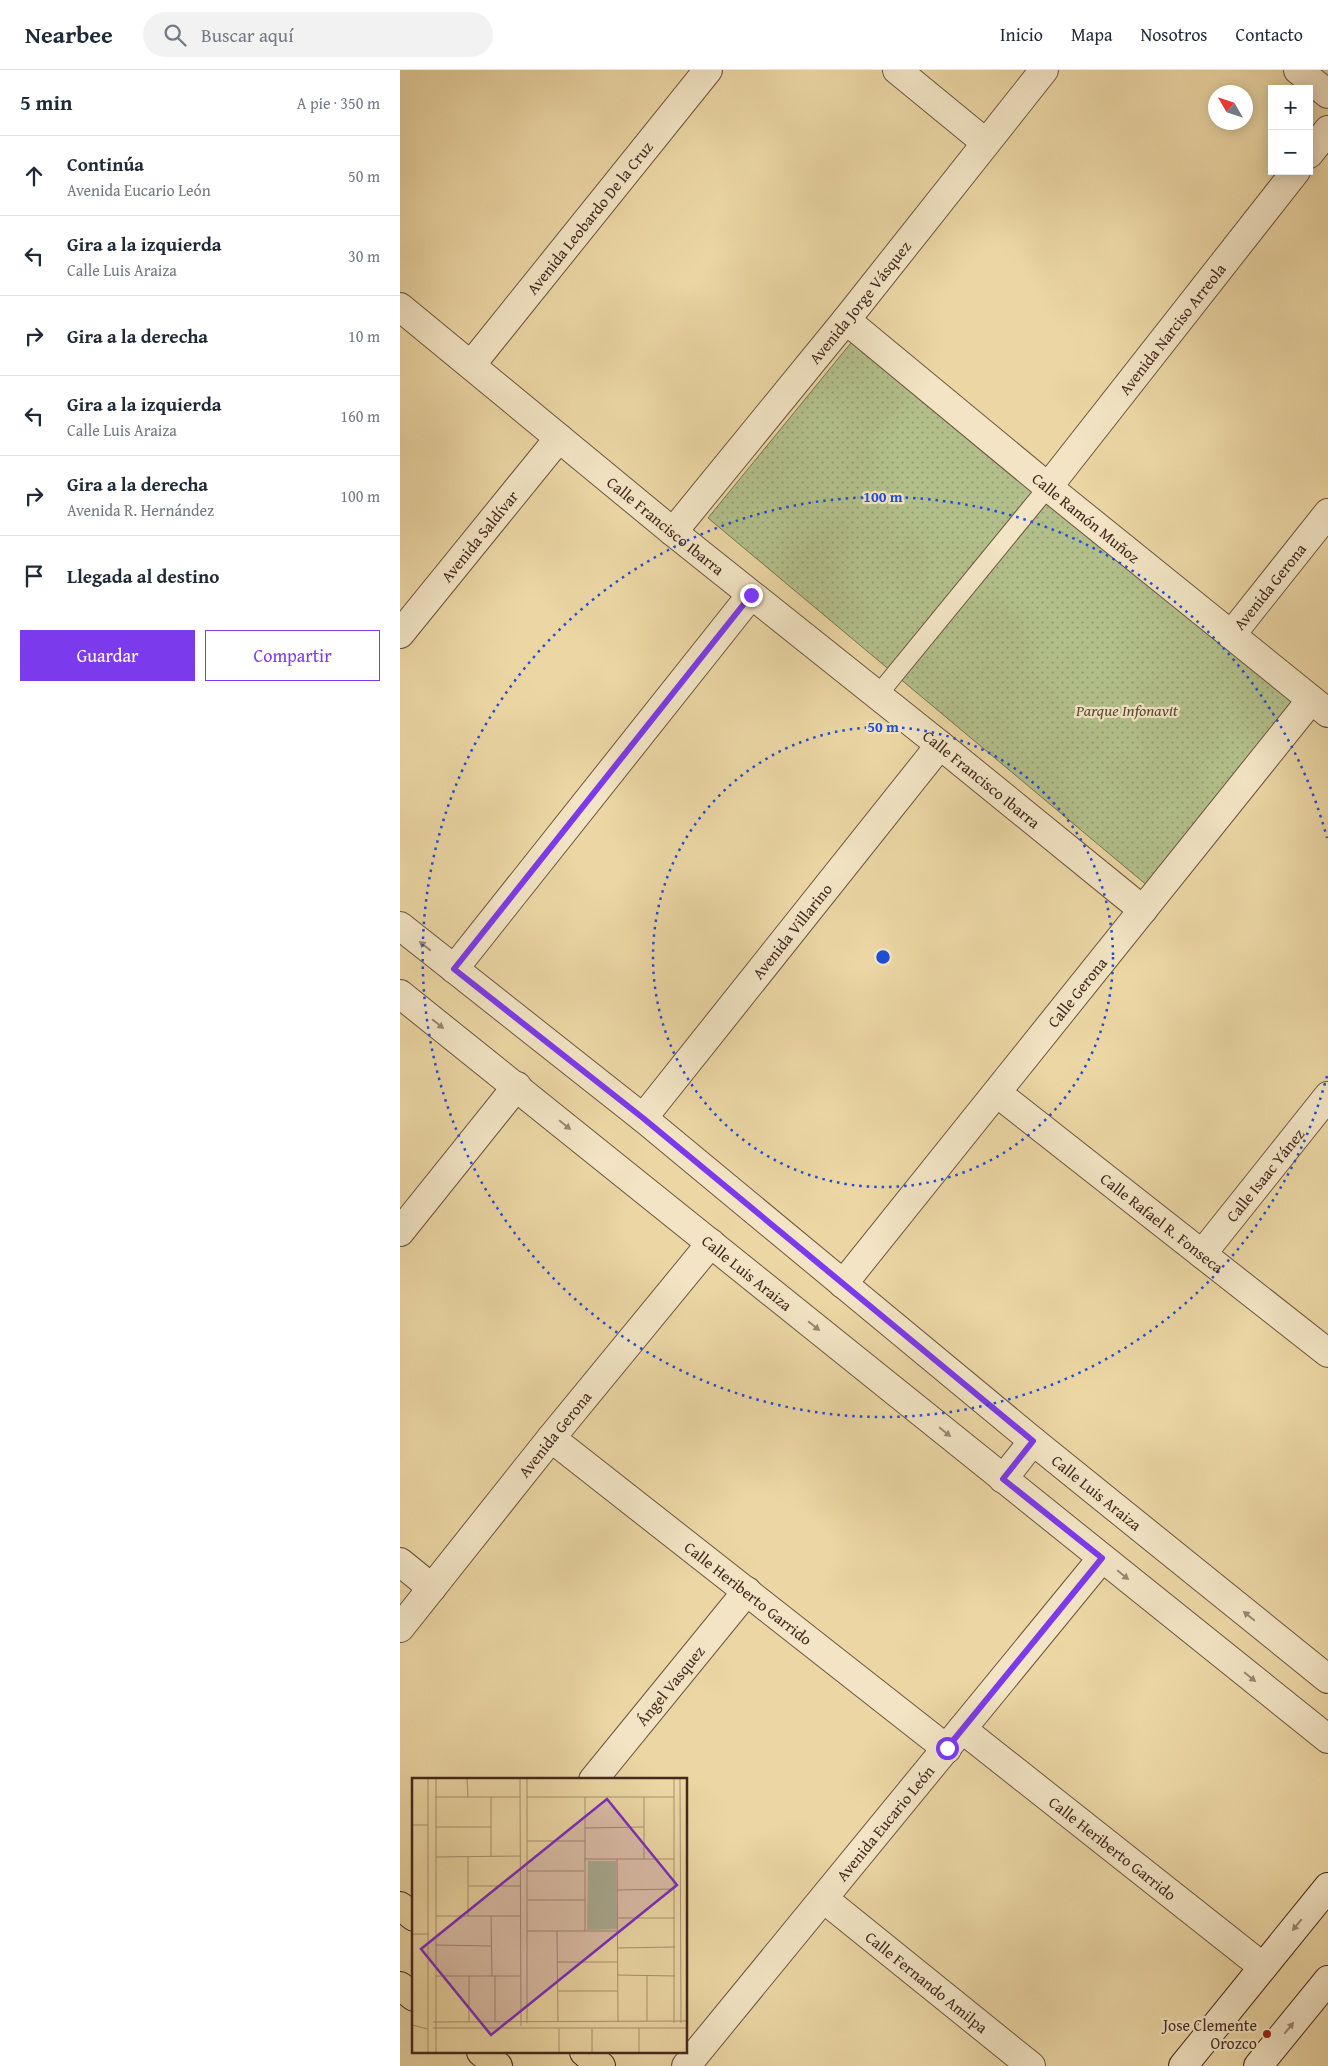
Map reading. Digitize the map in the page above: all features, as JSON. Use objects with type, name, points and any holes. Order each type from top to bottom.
[{"type":"main road","points":[[400,1906],[412,1915]]},
{"type":"main road","points":[[400,1986],[412,1995]]},
{"type":"main road","points":[[483,2054],[498,2066]]},
{"type":"main road","points":[[586,2054],[601,2066]]},
{"type":"street","name":"Avenida Leobardo De la Cruz","points":[[471,365],[708,70]]},
{"type":"street","points":[[897,70],[986,143]]},
{"type":"street","name":"Avenida Jorge Vásquez","points":[[673,532],[846,320],[1044,70]]},
{"type":"street","points":[[1298,70],[1328,94]]},
{"type":"street","points":[[1313,149],[1328,130]]},
{"type":"street","name":"Avenida Narciso Arreola","points":[[1048,487],[1293,175]]},
{"type":"street","name":"Calle Francisco Ibarra","points":[[400,307],[673,532],[1144,910]]},
{"type":"street","name":"Calle Ramón Muñoz","points":[[846,320],[1048,487],[1319,706]]},
{"type":"street","name":"Avenida Saldívar","points":[[400,634],[559,438]]},
{"type":"street","name":"Avenida Gerona","points":[[1231,635],[1328,513]]},
{"type":"street","points":[[454,969],[751,595]]},
{"type":"street","name":"Calle Gerona","points":[[843,1284],[1144,910],[1319,706]]},
{"type":"street","name":"Avenida Villarino","points":[[643,1118],[940,745]]},
{"type":"street","name":"Calle Luis Araiza","points":[[400,926],[643,1118],[1033,1441],[1328,1679]]},
{"type":"street","name":"Calle Luis Araiza","points":[[400,994],[517,1086],[1328,1740]]},
{"type":"street","points":[[400,1232],[517,1086]]},
{"type":"street","name":"Calle Rafael R. Fonseca","points":[[997,1092],[1328,1353]]},
{"type":"street","name":"Calle Isaac Yánez","points":[[1202,1254],[1328,1096]]},
{"type":"street","name":"Avenida Gerona","points":[[400,1628],[551,1438],[712,1243]]},
{"type":"street","name":"Calle Heriberto Garrido","points":[[551,1438],[747,1591],[954,1739],[1263,1967]]},
{"type":"street","points":[[1003,1479],[1033,1441]]},
{"type":"street","name":"Avenida Eucario León","points":[[686,2066],[1102,1558]]},
{"type":"street","points":[[400,1562],[432,1588]]},
{"type":"street","name":"Ángel Vasquez","points":[[596,1778],[747,1591]]},
{"type":"street","points":[[1183,2066],[1328,1888]]},
{"type":"street","name":"Calle Fernando Amilpa","points":[[824,1898],[1031,2066]]},
{"type":"street","points":[[1258,2066],[1328,1980]]},
{"type":"lane","points":[[877,696],[1048,487]]},
{"type":"green space","name":"Parque Infonavit","points":[[855,338],[1300,692],[1149,887],[708,518]]},
{"type":"place","name":"Jose Clemente Orozco","points":[[1267,2034]]},
{"type":"route","points":[[751,595],[454,969],[643,1118],[1033,1441],[1003,1479],[1102,1558],[947,1748]]}]
